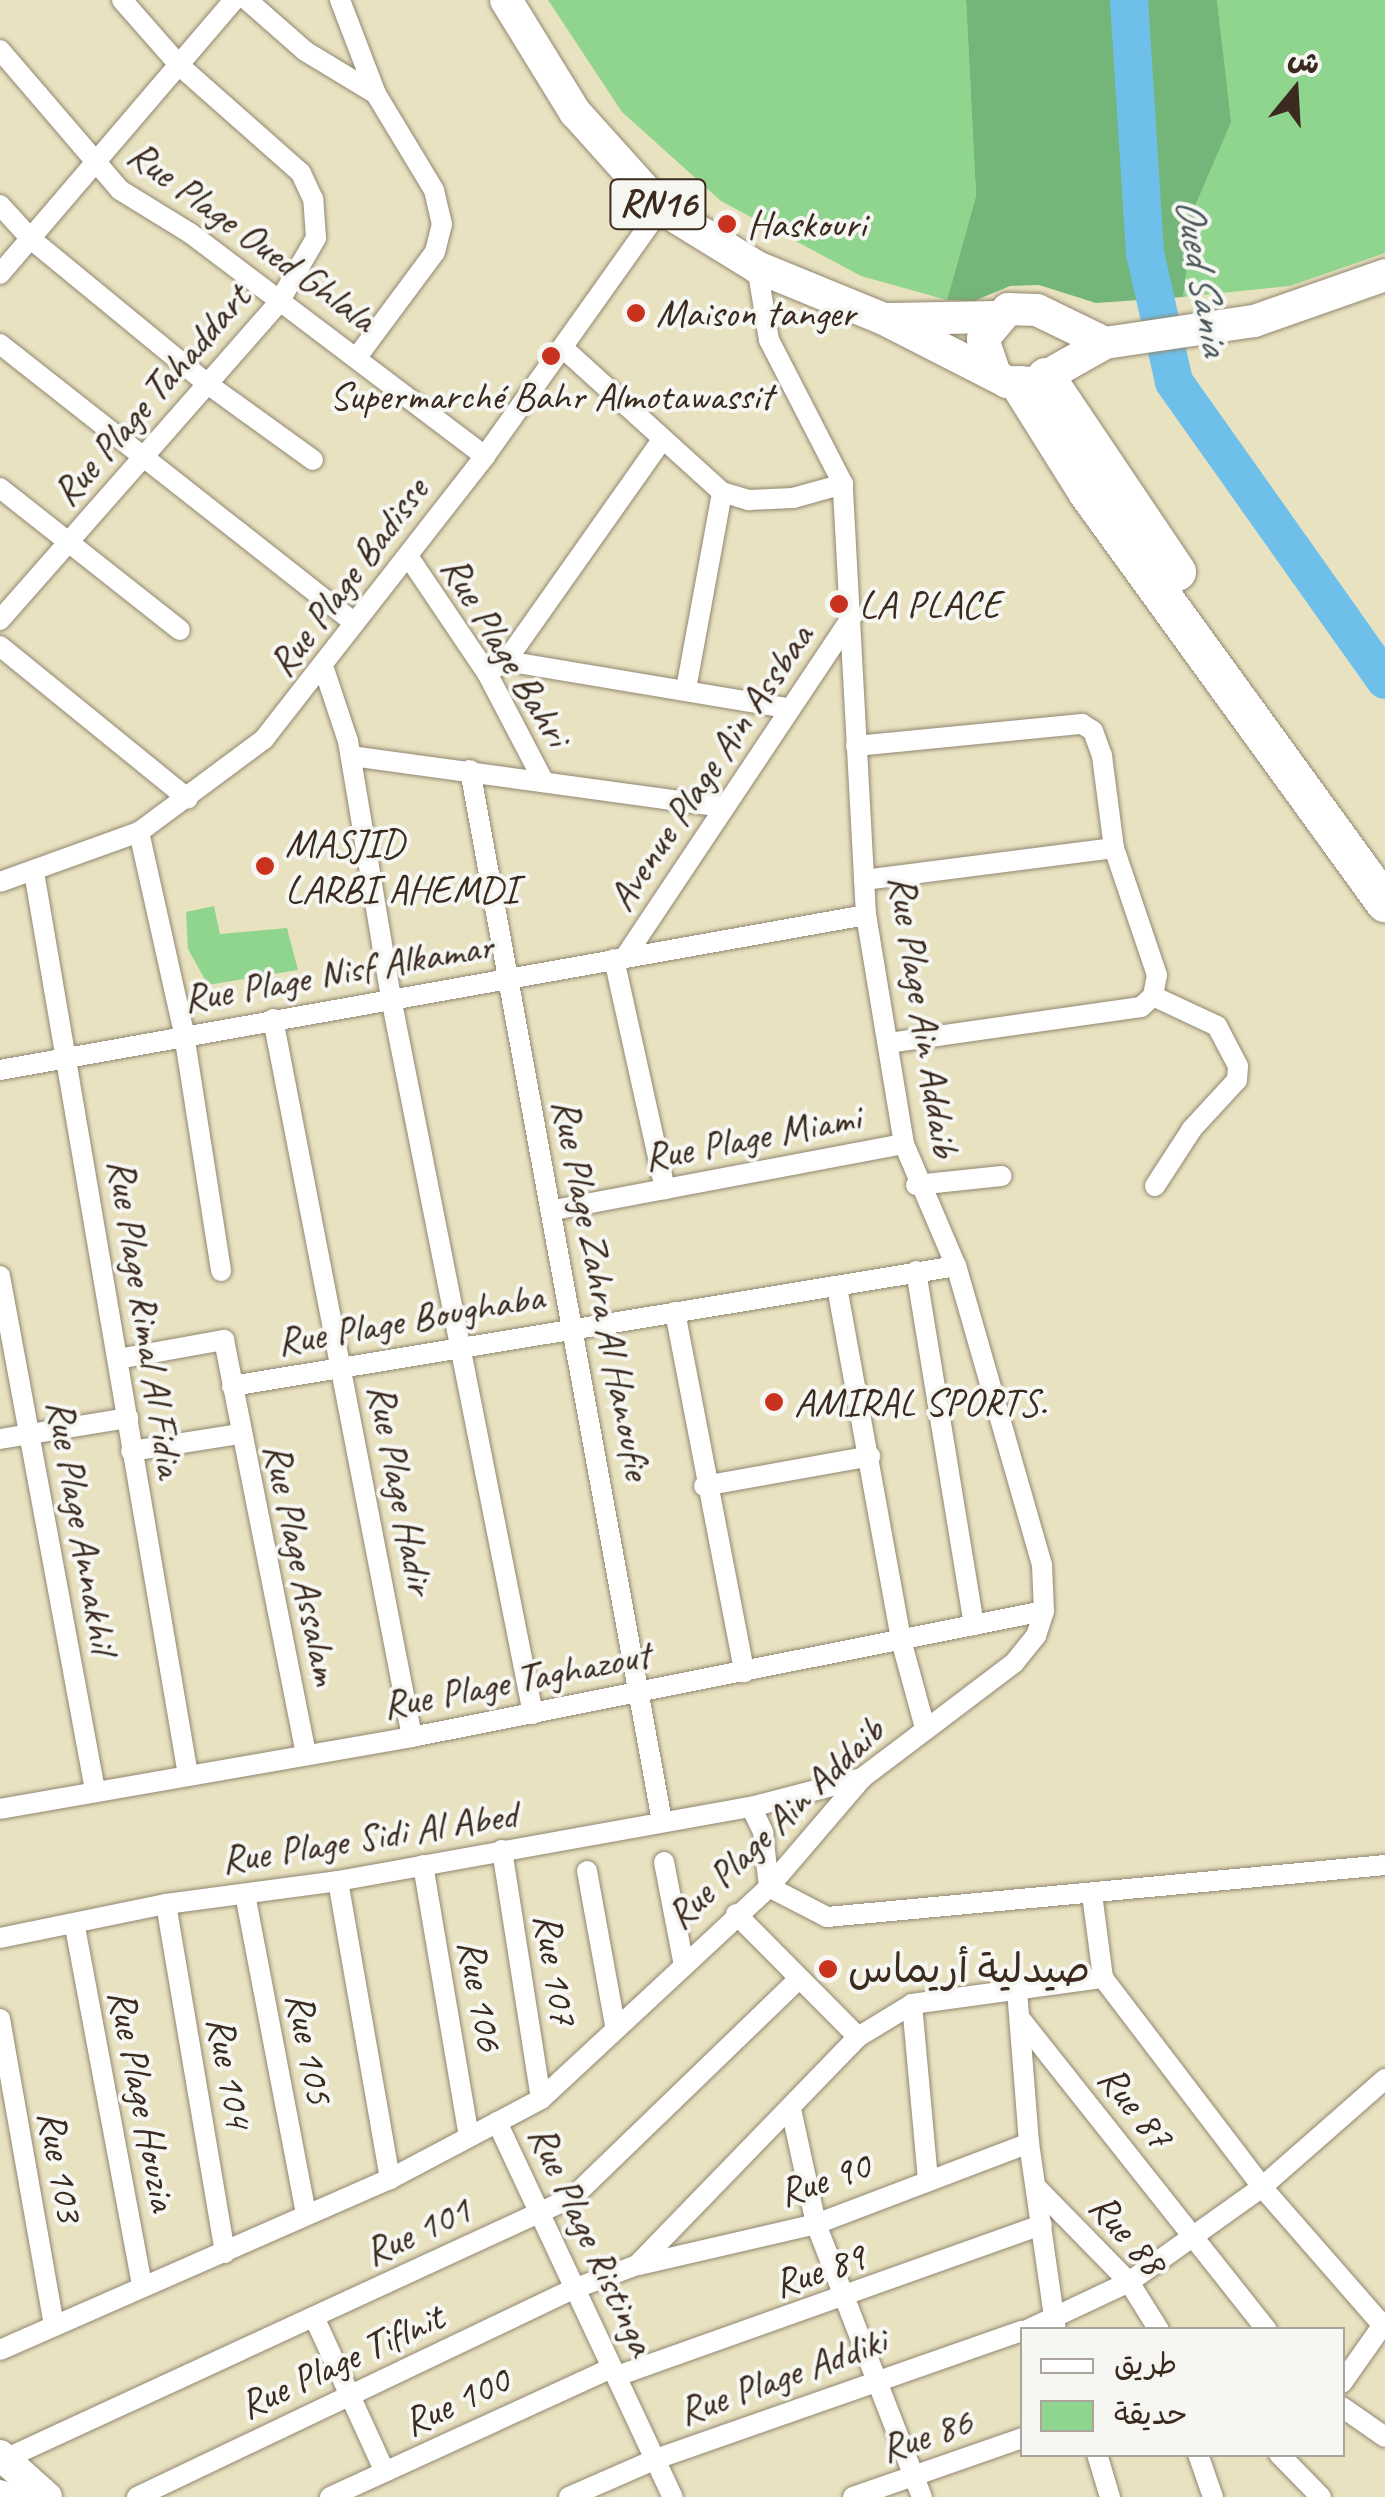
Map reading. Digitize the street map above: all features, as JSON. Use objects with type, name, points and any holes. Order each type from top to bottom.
[{"type":"highway","points":[[1028,376],[1130,506],[1385,863]]},
{"type":"highway","points":[[1028,376],[1087,492],[1385,904]]},
{"type":"main road","name":"RN16","points":[[506,0],[575,112],[662,208],[756,267],[1028,376],[1105,343],[1196,332],[1304,308],[1385,275]]},
{"type":"main road","name":"RN16","points":[[884,319],[996,317],[1023,307],[1105,343]]},
{"type":"main road","points":[[996,317],[984,339],[1028,376],[1061,344],[1050,319]]},
{"type":"street","points":[[122,0],[180,66]]},
{"type":"street","points":[[0,274],[97,166],[234,0]]},
{"type":"street","points":[[248,0],[305,52],[376,94]]},
{"type":"street","points":[[340,0],[376,94],[434,190],[442,224],[435,252],[357,357]]},
{"type":"street","name":"Rue Plage Oued Ghlala","points":[[0,50],[97,166],[485,456]]},
{"type":"street","name":"Rue Plage Tahaddart","points":[[0,620],[210,385],[279,302],[313,248],[314,199],[294,166],[180,66]]},
{"type":"street","points":[[0,204],[31,239],[210,385],[313,460]]},
{"type":"street","name":"Rue Plage Badisse","points":[[0,882],[138,832],[188,799],[264,739],[324,669],[354,623],[485,456],[662,208]]},
{"type":"street","name":"Rue Plage Ain Addaib","points":[[0,2350],[390,2180],[540,2099],[683,1961],[769,1887],[862,1778],[1014,1663],[1036,1636],[1044,1611],[1042,1565],[956,1266],[916,1185],[904,1144],[866,915],[843,484],[769,340],[756,267]]},
{"type":"street","points":[[0,344],[354,623]]},
{"type":"street","points":[[563,348],[661,441],[722,492],[749,500],[792,498],[843,484]]},
{"type":"street","points":[[487,673],[506,660],[661,441]]},
{"type":"street","points":[[0,488],[180,630]]},
{"type":"street","points":[[686,689],[722,492]]},
{"type":"street","name":"Rue Plage Bahri","points":[[408,556],[487,673],[544,782]]},
{"type":"street","name":"Avenue Plage Ain Assbaa","points":[[620,958],[725,807],[786,708],[853,616]]},
{"type":"street","points":[[0,646],[188,799]]},
{"type":"street","points":[[506,660],[786,708]]},
{"type":"street","points":[[324,669],[352,756],[391,998],[534,1714]]},
{"type":"street","points":[[856,746],[1082,724],[1093,731],[1102,756],[1114,848],[1152,951],[1147,1002]]},
{"type":"street","points":[[352,756],[725,807]]},
{"type":"street","name":"Rue Plage Zahra Al Hanoufie","points":[[470,770],[506,978],[554,1210],[662,1820]]},
{"type":"street","points":[[138,832],[184,1034],[221,1271]]},
{"type":"street","points":[[864,880],[1114,848]]},
{"type":"street","name":"Rue Plage Rimal Al Fidia","points":[[34,872],[188,1775]]},
{"type":"street","name":"Rue Plage Nisf Alkamar","points":[[0,1070],[184,1034],[866,915]]},
{"type":"street","points":[[620,958],[665,1189]]},
{"type":"street","points":[[888,1042],[1147,1002],[1217,1026],[1238,1066],[1237,1080],[1192,1128],[1155,1186]]},
{"type":"street","name":"Rue Plage Hadir","points":[[273,1019],[412,1737]]},
{"type":"street","name":"Rue Plage Miami","points":[[554,1210],[904,1144]]},
{"type":"street","points":[[916,1185],[1002,1176]]},
{"type":"street","name":"Rue Plage Boughaba","points":[[232,1386],[458,1344],[956,1266]]},
{"type":"street","points":[[916,1272],[974,1626]]},
{"type":"street","name":"Rue Plage Annakhil","points":[[0,1276],[95,1790]]},
{"type":"street","points":[[837,1287],[902,1640],[926,1728]]},
{"type":"street","points":[[675,1312],[704,1486],[744,1672]]},
{"type":"street","name":"Rue Plage Assalam","points":[[118,1358],[224,1340],[306,1754]]},
{"type":"street","points":[[0,1439],[128,1418]]},
{"type":"street","points":[[131,1451],[240,1434]]},
{"type":"street","points":[[704,1486],[870,1456]]},
{"type":"street","name":"Rue Plage Taghazout","points":[[0,1809],[534,1714],[1044,1611]]},
{"type":"street","name":"Rue Plage Sidi Al Abed","points":[[0,1938],[75,1927],[166,1904],[338,1881],[751,1807],[862,1778]]},
{"type":"street","points":[[751,1807],[763,1832],[769,1887],[827,1917],[1385,1865]]},
{"type":"street","name":"Rue 107","points":[[502,1850],[540,2099]]},
{"type":"street","points":[[664,1862],[683,1961]]},
{"type":"street","name":"Rue 106","points":[[423,1865],[470,2136]]},
{"type":"street","points":[[587,1871],[615,2025]]},
{"type":"street","points":[[338,1881],[390,2180]]},
{"type":"street","name":"Rue 105","points":[[245,1894],[306,2214]]},
{"type":"street","points":[[1092,1894],[1102,1978],[1262,2187],[1384,2327],[1345,2379]]},
{"type":"street","name":"Rue 104","points":[[166,1904],[225,2252]]},
{"type":"street","points":[[736,1914],[858,2038]]},
{"type":"street","name":"Rue Plage Houzia","points":[[75,1927],[142,2286]]},
{"type":"street","points":[[636,2266],[858,2038],[912,2004],[1102,1978]]},
{"type":"street","name":"Rue 101","points":[[3,2457],[574,2197],[798,1980]]},
{"type":"street","points":[[1017,1990],[1029,2143],[1054,2325]]},
{"type":"street","points":[[912,2004],[928,2179]]},
{"type":"street","name":"Rue 103","points":[[0,2018],[54,2325]]},
{"type":"street","name":"Rue 87","points":[[1022,2021],[1265,2327]]},
{"type":"street","name":"Rue Plage Addiki","points":[[1054,2325],[1130,2282],[1262,2187],[1385,2079]]},
{"type":"street","points":[[792,2109],[816,2224],[919,2487]]},
{"type":"street","name":"Rue Plage Ristinga","points":[[497,2122],[673,2497]]},
{"type":"street","name":"Rue 90","points":[[576,2288],[636,2266],[816,2224],[1029,2143]]},
{"type":"street","name":"Rue 88","points":[[1038,2189],[1130,2282],[1158,2327]]},
{"type":"street","name":"Rue 89","points":[[615,2372],[843,2300],[1042,2225]]},
{"type":"street","name":"Rue Plage Tiflnit","points":[[136,2497],[576,2288]]},
{"type":"street","points":[[314,2317],[385,2472]]},
{"type":"street","name":"Rue Plage Addiki","points":[[569,2497],[656,2459],[877,2378],[1020,2332]]},
{"type":"street","name":"Rue 100","points":[[330,2497],[615,2372]]},
{"type":"street","points":[[1345,2409],[1385,2437]]},
{"type":"street","name":"Rue 86","points":[[853,2497],[919,2487],[1020,2439]]},
{"type":"street","points":[[3,2457],[46,2497]]},
{"type":"street","points":[[1098,2457],[1109,2497]]},
{"type":"street","points":[[1199,2457],[1212,2497]]},
{"type":"street","points":[[1285,2457],[1321,2497]]},
{"type":"street","points":[[0,2490],[22,2497]]},
{"type":"street","points":[[38,2497],[46,2497]]},
{"type":"green space","points":[[548,0],[966,0],[976,196],[947,300],[861,276],[721,201],[622,112]]},
{"type":"green space","points":[[966,0],[1217,0],[1231,122],[1196,204],[1183,297],[1096,303],[1039,285],[1010,286],[974,301],[947,300],[976,196]]},
{"type":"green space","points":[[1217,0],[1385,0],[1385,253],[1290,286],[1183,297],[1196,204],[1230,122]]},
{"type":"green space","points":[[214,906],[220,934],[287,928],[298,970],[208,985],[188,949],[186,912]]},
{"type":"waterway","name":"Oued Sania","points":[[1129,0],[1145,253],[1174,382],[1385,680]]},
{"type":"place","name":"Haskouri","points":[[727,224]]},
{"type":"place","name":"Maison tanger","points":[[636,313]]},
{"type":"place","name":"Supermarché Bahr Almotawassit","points":[[551,356]]},
{"type":"place","name":"LA PLACE","points":[[839,604]]},
{"type":"place","name":"MASJID LARBI AHEMDI","points":[[265,866]]},
{"type":"place","name":"AMIRAL SPORTS.","points":[[774,1402]]},
{"type":"place","name":"صيدلية أريماس","points":[[828,1969]]}]
